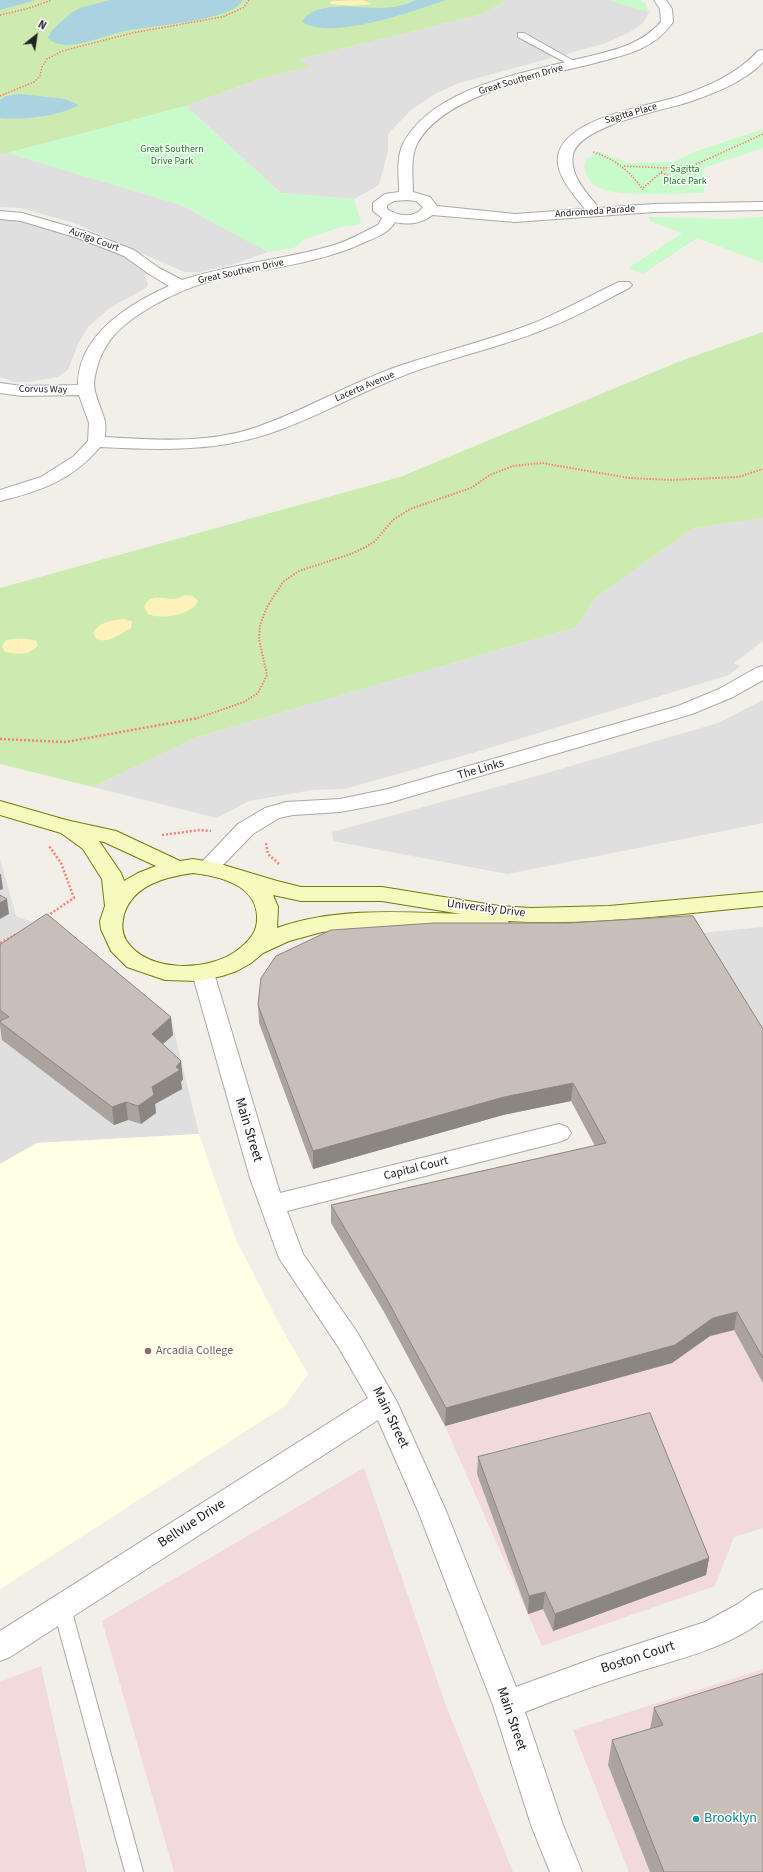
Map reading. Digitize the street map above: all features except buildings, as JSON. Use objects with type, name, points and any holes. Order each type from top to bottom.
[{"type":"street","name":"Great Southern Drive","points":[[406,195],[406,158],[410,144],[425,124],[438,113],[462,100],[500,84],[577,65],[629,50],[655,36],[667,22],[666,9],[660,0]]},
{"type":"street","name":"Sagitta Place","points":[[569,146],[585,131],[606,121],[684,99],[716,87],[733,78],[763,54]]},
{"type":"street","points":[[569,146],[566,153],[566,167],[573,182],[595,212]]},
{"type":"street","points":[[406,195],[425,200],[430,207],[420,216],[413,218],[390,216],[380,210],[380,203],[390,197],[406,195]]},
{"type":"street","name":"Andromeda Parade","points":[[428,210],[515,218],[654,208],[763,206]]},
{"type":"street","name":"Auriga Court","points":[[0,215],[22,217],[83,235],[122,250],[181,286]]},
{"type":"street","name":"Great Southern Drive","points":[[96,442],[97,423],[86,390],[86,377],[91,361],[100,342],[111,329],[139,308],[181,286],[207,277],[295,260],[338,249],[384,228],[390,216]]},
{"type":"street","name":"Lacerta Avenue","points":[[96,442],[153,445],[216,442],[262,431],[310,412],[354,390],[404,370],[540,326],[624,285]]},
{"type":"street","name":"Corvus Way","points":[[0,388],[22,391],[86,390]]},
{"type":"street","points":[[0,496],[47,481],[80,460],[96,442]]},
{"type":"street","name":"The Links","points":[[208,867],[251,824],[273,812],[299,808],[329,807],[377,800],[685,710],[726,692],[763,672]]},
{"type":"street","points":[[0,808],[65,827],[109,836],[178,868]]},
{"type":"street","points":[[65,827],[90,844],[113,878],[116,906]]},
{"type":"street","points":[[208,867],[235,875],[252,885],[264,899],[269,914],[266,931],[257,947],[242,959],[224,968],[203,973],[175,974],[150,969],[129,958],[116,942],[111,924],[116,906],[125,892],[139,881],[158,873],[178,868],[208,867]]},
{"type":"street","name":"University Drive","points":[[235,875],[274,888],[301,894],[382,894],[499,913],[531,915],[609,913],[763,900]]},
{"type":"street","name":"University Drive","points":[[257,947],[295,930],[338,922],[384,920],[593,924],[763,910]]},
{"type":"street","name":"Main Street","points":[[203,973],[262,1178],[292,1258],[348,1340],[384,1402],[432,1511],[508,1705],[547,1825],[566,1872]]},
{"type":"street","name":"Capital Court","points":[[272,1205],[559,1133]]},
{"type":"street","name":"Bellvue Drive","points":[[0,1647],[223,1503],[384,1402]]},
{"type":"street","name":"Boston Court","points":[[508,1705],[566,1681],[710,1634],[749,1615],[763,1602]]},
{"type":"lane","points":[[521,35],[577,65]]},
{"type":"lane","points":[[62,1608],[134,1872]]},
{"type":"path","points":[[0,15],[26,9],[52,0]]},
{"type":"path","points":[[0,96],[34,82],[40,76],[42,67],[47,59],[62,51],[132,33],[222,17],[243,8],[249,0]]},
{"type":"path","points":[[624,166],[666,167],[697,164],[709,161],[715,155],[763,134]]},
{"type":"path","points":[[569,146],[597,153],[624,166],[632,174],[654,208]]},
{"type":"path","points":[[642,188],[666,167]]},
{"type":"path","points":[[660,172],[670,176]]},
{"type":"path","points":[[0,739],[66,742],[192,720],[244,702],[258,693],[267,676],[259,639],[260,625],[267,607],[283,582],[309,567],[351,554],[375,542],[393,520],[410,509],[471,488],[490,475],[513,466],[542,463],[629,478],[672,480],[738,476],[763,469]]},
{"type":"path","points":[[44,918],[74,898],[65,879],[61,864],[52,849],[47,844]]},
{"type":"path","points":[[0,943],[19,933]]},
{"type":"shaded area","points":[[506,0],[609,0],[649,12],[643,23],[630,32],[603,44],[459,83],[435,94],[411,110],[388,134],[388,151],[379,185],[354,199],[281,193],[186,106],[259,79],[308,67],[300,59],[483,14]]},
{"type":"shaded area","points":[[0,153],[8,153],[181,205],[268,252],[231,265],[200,272],[184,272],[74,223],[21,208],[0,207]]},
{"type":"shaded area","points":[[0,215],[83,235],[154,271],[144,275],[148,284],[146,288],[110,308],[88,327],[78,344],[68,370],[58,377],[28,382],[15,382],[0,377]]},
{"type":"shaded area","points":[[763,518],[763,641],[734,663],[740,666],[729,675],[476,752],[344,789],[312,790],[249,801],[217,818],[93,787],[197,737],[577,627],[596,597],[694,528]]},
{"type":"shaded area","points":[[763,700],[763,823],[507,874],[333,841],[332,832],[533,777],[718,723]]},
{"type":"shaded area","points":[[0,859],[16,916],[56,931],[171,1018],[199,1134],[37,1143],[0,1164]]},
{"type":"shaded area","points":[[763,927],[763,1053],[691,934]]},
{"type":"shaded area","name":"Arcadia College","points":[[199,1134],[236,1240],[282,1329],[308,1374],[285,1406],[0,1589],[0,1164],[37,1143]]},
{"type":"shaded area","points":[[763,1322],[763,1528],[734,1537],[715,1586],[542,1646],[445,1426],[672,1363],[710,1336]]},
{"type":"shaded area","points":[[364,1468],[445,1703],[513,1872],[174,1872],[102,1621]]},
{"type":"shaded area","points":[[41,1666],[87,1872],[0,1872],[0,1682]]},
{"type":"shaded area","name":"Brooklyn","points":[[763,1669],[763,1872],[629,1872],[573,1730]]},
{"type":"green space","points":[[0,0],[506,0],[483,14],[300,59],[309,67],[259,79],[186,106],[8,153],[0,153]]},
{"type":"green space","points":[[609,0],[640,0],[645,3],[649,12]]},
{"type":"green space","name":"Great Southern Drive Park","points":[[186,106],[281,193],[354,199],[361,222],[358,225],[341,227],[303,240],[294,248],[268,252],[181,205],[8,153]]},
{"type":"green space","name":"Sagitta Place Park","points":[[763,129],[763,148],[703,168],[704,193],[637,194],[602,189],[598,188],[592,183],[584,166],[585,161],[598,151],[627,163],[673,162],[697,151]]},
{"type":"green space","points":[[649,217],[731,219],[763,217],[763,263],[697,238],[643,274],[628,268],[682,233],[650,221]]},
{"type":"green space","points":[[763,332],[763,518],[694,528],[596,597],[577,627],[197,737],[93,787],[0,764],[0,588],[400,477],[683,360]]},
{"type":"sand","points":[[362,0],[372,4],[337,5],[329,3],[333,1]]},
{"type":"sand","points":[[185,595],[192,596],[198,601],[190,610],[183,613],[168,616],[153,616],[148,614],[144,607],[152,598],[175,599]]},
{"type":"sand","points":[[124,619],[132,621],[131,628],[111,639],[100,640],[96,638],[93,633],[102,624]]},
{"type":"sand","points":[[6,640],[33,640],[36,641],[38,645],[35,649],[22,654],[4,651],[2,646]]},
{"type":"water","points":[[0,0],[36,0],[0,10]]},
{"type":"water","points":[[110,0],[242,1],[235,8],[207,18],[125,31],[82,43],[63,45],[48,38],[52,30],[71,13],[80,8]]},
{"type":"water","points":[[416,0],[446,0],[394,17],[352,26],[333,28],[315,27],[302,22],[308,15],[326,8],[380,8],[403,5]]},
{"type":"water","points":[[20,94],[65,99],[79,105],[61,112],[41,117],[0,118],[0,100],[6,96]]},
{"type":"place","name":"Arcadia College","points":[[148,1351]]},
{"type":"place","name":"Brooklyn","points":[[696,1819]]}]
